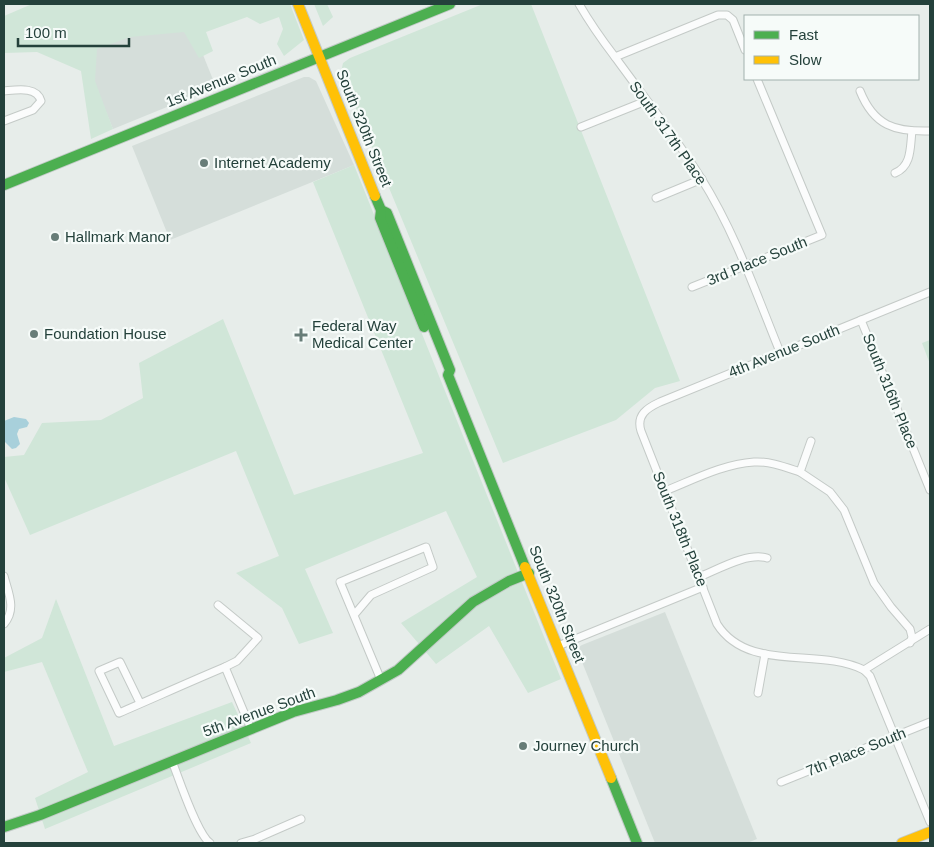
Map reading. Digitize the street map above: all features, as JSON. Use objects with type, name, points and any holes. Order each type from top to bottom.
[{"type":"main road","name":"South 320th Street","points":[[298,4],[382,210],[380,218],[390,245],[442,370],[448,375],[638,843]]},
{"type":"main road","name":"1st Avenue South","points":[[4,185],[450,4]]},
{"type":"main road","name":"5th Avenue South","points":[[4,827],[40,815],[293,712],[359,692],[398,670],[473,602],[496,588],[529,573]]},
{"type":"main road","points":[[902,843],[930,832]]},
{"type":"street","name":"South 317th Place","points":[[579,4],[590,23],[673,135],[726,221],[780,352]]},
{"type":"street","points":[[615,57],[718,15],[727,15],[732,20],[744,48]]},
{"type":"street","name":"3rd Place South","points":[[692,287],[822,235],[757,80]]},
{"type":"street","points":[[4,91],[22,90],[34,92],[41,101],[33,110],[4,120]]},
{"type":"street","points":[[860,91],[870,112],[882,122],[896,129],[912,131],[930,130]]},
{"type":"street","points":[[581,127],[646,101]]},
{"type":"street","points":[[895,173],[908,163],[912,131]]},
{"type":"street","points":[[656,198],[702,180]]},
{"type":"street","name":"4th Avenue South","points":[[641,415],[648,408],[660,402],[930,292]]},
{"type":"street","name":"South 316th Place","points":[[861,320],[930,490]]},
{"type":"street","name":"South 318th Place","points":[[641,415],[639,423],[641,431],[717,624],[729,639],[751,651],[765,654]]},
{"type":"street","points":[[800,472],[811,441]]},
{"type":"street","points":[[665,491],[717,470],[756,462],[771,463],[800,472],[820,483],[844,510],[874,583],[910,630],[912,637],[910,643]]},
{"type":"street","points":[[354,616],[371,595],[434,567],[426,547],[340,582],[354,616],[381,680]]},
{"type":"street","points":[[699,577],[748,558],[760,556],[766,558]]},
{"type":"street","points":[[4,576],[11,606],[9,617],[5,623]]},
{"type":"street","points":[[558,646],[703,587]]},
{"type":"street","points":[[140,704],[120,662],[99,671],[119,713],[140,704],[225,667],[237,661],[258,638],[218,604]]},
{"type":"street","points":[[864,670],[930,629]]},
{"type":"street","points":[[758,693],[765,654],[843,662],[864,670],[870,676],[930,822]]},
{"type":"street","points":[[225,667],[251,729]]},
{"type":"street","name":"7th Place South","points":[[781,782],[930,722]]},
{"type":"street","points":[[172,761],[199,827],[210,843]]},
{"type":"street","points":[[241,843],[301,819]]},
{"type":"shaded area","points":[[184,8],[216,87],[113,129],[81,50]]},
{"type":"shaded area","points":[[304,77],[309,77],[316,81],[354,165],[170,240],[132,146]]},
{"type":"shaded area","points":[[665,612],[757,839],[747,843],[655,843],[578,652],[579,647],[582,645]]},
{"type":"green space","points":[[32,4],[290,4],[304,40],[284,56],[277,44],[283,29],[279,17],[260,24],[247,17],[206,32],[213,51],[199,58],[184,32],[130,37],[97,49],[95,81],[113,129],[91,139],[81,71],[37,52],[4,53],[4,16]]},
{"type":"green space","points":[[314,4],[327,4],[333,17],[323,26]]},
{"type":"green space","points":[[483,4],[531,4],[680,381],[655,388],[616,420],[503,463],[341,72],[343,63],[350,58]]},
{"type":"green space","points":[[354,165],[561,679],[528,693],[489,626],[436,664],[401,623],[477,577],[446,511],[305,569],[333,633],[299,644],[282,608],[236,573],[279,556],[236,451],[30,535],[4,477],[4,457],[24,455],[42,423],[101,420],[143,398],[139,363],[223,319],[294,495],[423,453],[313,182]]},
{"type":"green space","points":[[930,340],[930,364],[922,343]]},
{"type":"green space","points":[[56,599],[114,746],[232,702],[251,743],[45,829],[35,798],[88,772],[42,662],[4,672],[4,658],[42,638]]},
{"type":"water","points":[[14,417],[26,419],[29,423],[27,427],[19,429],[17,434],[20,444],[12,449],[4,441],[4,421]]},
{"type":"traffic: fast","points":[[4,185],[450,4]]},
{"type":"traffic: fast","points":[[375,196],[381,210],[387,213],[450,370],[448,375],[525,567]]},
{"type":"traffic: fast","points":[[381,210],[380,218],[424,327]]},
{"type":"traffic: fast","points":[[4,827],[40,815],[293,712],[359,692],[398,670],[473,602],[509,581],[529,573]]},
{"type":"traffic: fast","points":[[611,778],[637,843]]},
{"type":"traffic: slow","points":[[298,4],[375,196]]},
{"type":"traffic: slow","points":[[525,567],[611,778]]},
{"type":"traffic: slow","points":[[902,843],[930,832]]},
{"type":"place","name":"Internet Academy","points":[[204,163]]},
{"type":"place","name":"Hallmark Manor","points":[[55,237]]},
{"type":"place","name":"Foundation House","points":[[34,334]]},
{"type":"place","name":"Federal Way Medical Center","points":[[301,335]]},
{"type":"place","name":"Journey Church","points":[[523,746]]}]
